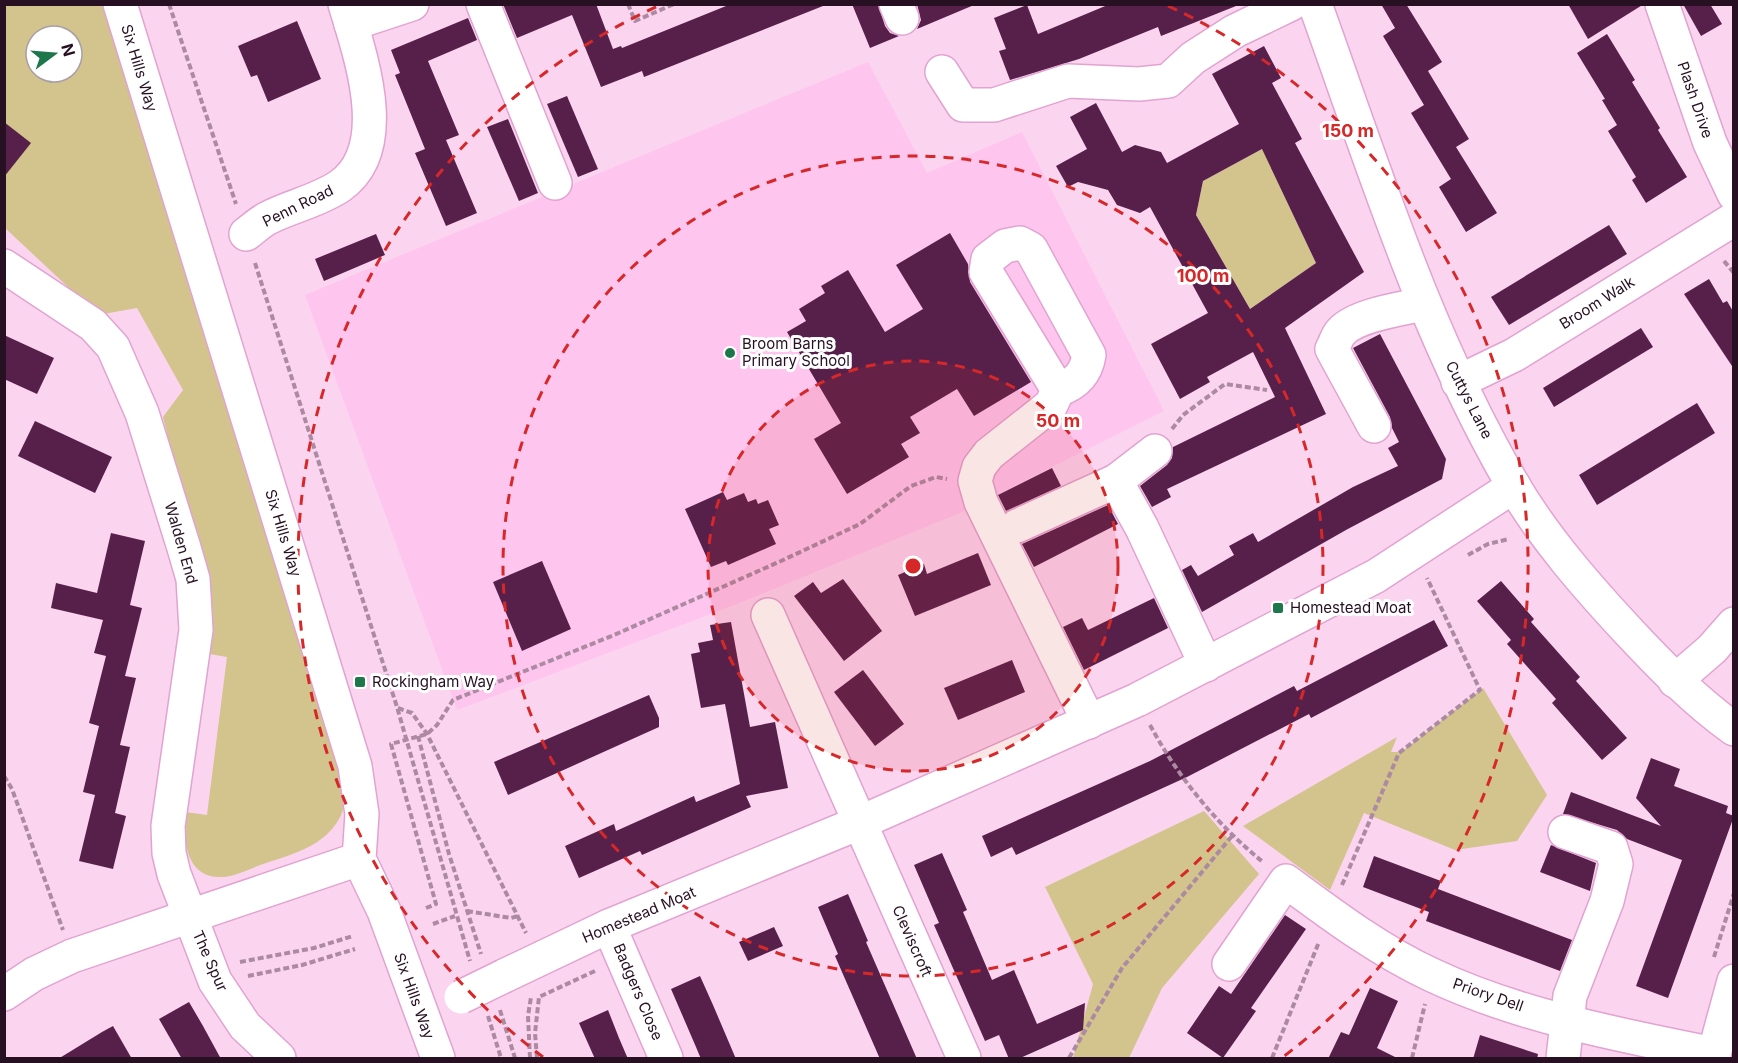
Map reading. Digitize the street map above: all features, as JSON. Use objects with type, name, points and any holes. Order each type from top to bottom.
[{"type":"street","name":"Six Hills Way","points":[[120,4],[355,766],[362,814],[358,859],[384,911],[438,1059]]},
{"type":"street","points":[[348,14],[412,4]]},
{"type":"street","points":[[483,4],[555,183]]},
{"type":"street","points":[[942,72],[963,105],[994,105],[1068,81],[1139,84],[1168,81],[1193,58],[1235,31],[1291,4]]},
{"type":"street","name":"Cuttys Lane","points":[[1315,4],[1423,304],[1458,382],[1514,486],[1592,592],[1675,681],[1734,729]]},
{"type":"street","name":"Plash Drive","points":[[1662,4],[1710,143],[1734,194]]},
{"type":"street","name":"Penn Road","points":[[246,234],[267,218],[341,185],[359,164],[369,136],[371,110],[348,14]]},
{"type":"street","name":"Broom Walk","points":[[1458,382],[1514,355],[1734,219]]},
{"type":"street","name":"Walden End","points":[[4,266],[93,325],[113,347],[142,413],[193,579],[196,630],[168,826],[171,864],[190,915]]},
{"type":"street","points":[[1374,426],[1332,349],[1340,332],[1352,324],[1391,311],[1423,304]]},
{"type":"street","points":[[1058,390],[1051,405],[989,454],[979,467],[975,481],[981,502],[1089,722]]},
{"type":"street","points":[[1017,526],[1116,481],[1155,451]]},
{"type":"street","points":[[1116,481],[1142,528],[1206,665]]},
{"type":"street","name":"Homestead Moat","points":[[421,1012],[473,993],[495,980],[609,926],[859,823],[1137,700],[1376,576],[1514,486]]},
{"type":"street","points":[[768,615],[859,823]]},
{"type":"street","points":[[1675,681],[1712,649],[1734,624]]},
{"type":"street","name":"Cleviscroft","points":[[859,823],[964,1059]]},
{"type":"street","points":[[1563,1059],[1570,996],[1607,901],[1616,864],[1611,848],[1564,832]]},
{"type":"street","points":[[4,994],[34,974],[72,956],[358,859]]},
{"type":"street","points":[[1229,964],[1286,881]]},
{"type":"street","name":"Priory Dell","points":[[1286,881],[1330,913],[1432,975],[1495,1000],[1566,1020],[1720,1045]]},
{"type":"street","name":"The Spur","points":[[190,915],[212,973],[245,1026],[279,1059]]},
{"type":"street","name":"Badgers Close","points":[[609,926],[666,1059]]},
{"type":"street","points":[[1720,1045],[1734,981]]},
{"type":"path","points":[[169,4],[246,234],[397,707],[455,916],[473,993],[501,1059]]},
{"type":"path","points":[[628,4],[635,21],[675,4]]},
{"type":"path","points":[[1155,451],[1183,415],[1225,384],[1267,390]]},
{"type":"path","points":[[426,908],[436,904],[391,744],[427,734],[437,725],[453,699],[614,635],[801,552],[860,524],[911,486],[936,477],[975,481]]},
{"type":"path","points":[[1457,561],[1488,544],[1509,539]]},
{"type":"path","points":[[1272,1059],[1330,913],[1399,753],[1480,690],[1427,578],[1437,572]]},
{"type":"path","points":[[1137,700],[1166,755],[1232,836],[1286,881]]},
{"type":"path","points":[[397,707],[412,713],[427,734],[538,960],[528,1016],[530,1059]]},
{"type":"path","points":[[418,736],[467,911],[495,980],[515,1059]]},
{"type":"path","points":[[4,776],[12,789],[72,956]]},
{"type":"path","points":[[1069,1059],[1122,968],[1232,836]]},
{"type":"path","points":[[467,911],[511,918],[518,916]]},
{"type":"path","points":[[433,924],[455,916]]},
{"type":"path","points":[[212,973],[353,936]]},
{"type":"path","points":[[212,973],[302,965],[355,950]]},
{"type":"path","points":[[537,1059],[535,1032],[539,997],[622,958]]},
{"type":"path","points":[[1412,1059],[1432,975]]},
{"type":"shaded area","points":[[4,5],[102,5],[346,765],[346,793],[342,813],[325,836],[307,848],[227,877],[210,876],[200,871],[189,855],[186,845],[185,812],[207,815],[227,657],[204,653],[208,598],[163,417],[183,390],[137,308],[98,315],[5,228]]},
{"type":"shaded area","name":"Broom Barns Primary School","points":[[868,62],[927,173],[1022,132],[1164,411],[960,513],[737,604],[457,710],[305,295]]},
{"type":"shaded area","points":[[1277,141],[1272,170],[1316,263],[1250,309],[1196,215],[1203,181]]},
{"type":"shaded area","points":[[1483,688],[1547,795],[1517,841],[1455,850],[1364,813],[1330,890],[1243,826],[1397,737],[1391,752],[1401,752]]},
{"type":"shaded area","points":[[1204,811],[1259,874],[1162,988],[1129,1058],[1073,1058],[1093,984],[1045,887]]},
{"type":"building","points":[[503,4],[596,4],[613,49],[621,46],[622,48],[731,4],[823,6],[644,77],[642,71],[601,87],[572,15],[517,38]]},
{"type":"building","points":[[852,4],[878,4],[885,26],[890,33],[899,36],[870,48]]},
{"type":"building","points":[[917,4],[974,5],[917,29],[921,20]]},
{"type":"building","points":[[1110,4],[1236,4],[1236,6],[1161,36],[1158,27],[1079,59],[1010,80],[999,51],[1006,49],[994,18],[1027,5],[1038,34]]},
{"type":"building","points":[[1381,4],[1406,4],[1442,62],[1428,71],[1469,139],[1456,147],[1497,213],[1466,232],[1439,187],[1451,179],[1411,113],[1424,105],[1383,36],[1395,28]]},
{"type":"building","points":[[1568,4],[1644,4],[1588,39]]},
{"type":"building","points":[[1683,4],[1710,4],[1722,24],[1701,36]]},
{"type":"building","points":[[468,18],[477,40],[428,61],[459,135],[446,140],[477,213],[446,226],[415,153],[425,149],[395,75],[400,73],[391,50]]},
{"type":"building","points":[[297,21],[321,79],[268,102],[257,75],[251,77],[238,46]]},
{"type":"building","points":[[1607,34],[1635,80],[1632,82],[1660,128],[1658,130],[1687,177],[1646,203],[1632,180],[1636,177],[1608,131],[1617,125],[1602,100],[1605,99],[1577,53]]},
{"type":"building","points":[[1264,46],[1281,78],[1272,83],[1302,139],[1295,143],[1364,272],[1285,328],[1326,414],[1167,489],[1171,497],[1152,507],[1140,486],[1167,465],[1172,458],[1173,447],[1275,397],[1253,352],[1207,377],[1210,382],[1180,399],[1151,344],[1208,313],[1150,207],[1140,213],[1117,205],[1108,190],[1078,182],[1068,187],[1056,166],[1087,149],[1070,117],[1096,103],[1122,152],[1135,145],[1161,152],[1167,163],[1239,124],[1212,74]],"holes":[[[1262,149],[1316,263],[1250,309],[1196,215],[1203,181]]]},
{"type":"building","points":[[567,96],[598,169],[578,177],[547,104]]},
{"type":"building","points":[[508,119],[538,193],[519,201],[487,127]]},
{"type":"building","points":[[4,122],[31,143],[4,177]]},
{"type":"building","points":[[1609,225],[1627,254],[1509,325],[1491,297]]},
{"type":"building","points":[[950,233],[968,264],[970,282],[1031,382],[974,416],[957,389],[910,417],[920,433],[901,444],[909,457],[847,494],[814,439],[841,423],[787,332],[806,321],[799,309],[825,293],[821,286],[848,270],[885,332],[923,309],[896,265]]},
{"type":"building","points":[[376,234],[385,255],[324,281],[315,259]]},
{"type":"building","points":[[1709,279],[1723,303],[1727,301],[1734,313],[1734,369],[1684,294]]},
{"type":"building","points":[[1641,328],[1653,347],[1554,407],[1543,388]]},
{"type":"building","points":[[1380,334],[1446,459],[1442,479],[1346,530],[1202,612],[1182,570],[1191,565],[1198,576],[1234,555],[1229,546],[1253,533],[1258,542],[1353,487],[1398,466],[1388,448],[1399,442],[1392,428],[1390,417],[1353,348]]},
{"type":"building","points":[[4,335],[54,358],[37,394],[4,379]]},
{"type":"building","points":[[1697,403],[1715,433],[1597,505],[1579,475]]},
{"type":"building","points":[[35,421],[112,457],[95,493],[18,456]]},
{"type":"building","points":[[1052,468],[1061,486],[1006,511],[998,495]]},
{"type":"building","points":[[723,492],[727,500],[744,493],[748,502],[756,499],[758,504],[768,500],[779,525],[769,529],[776,544],[728,565],[726,561],[711,567],[685,509]]},
{"type":"building","points":[[1108,505],[1118,524],[1034,567],[1022,544]]},
{"type":"building","points":[[111,533],[145,541],[130,605],[142,608],[125,676],[136,678],[120,745],[130,747],[115,813],[126,816],[113,869],[79,861],[95,795],[83,792],[99,726],[89,723],[106,656],[94,653],[103,620],[51,608],[56,583],[97,593]]},
{"type":"building","points":[[978,553],[991,585],[915,616],[898,575],[924,564],[927,574]]},
{"type":"building","points":[[542,561],[571,629],[522,651],[493,582]]},
{"type":"building","points":[[843,579],[882,631],[844,661],[794,596],[813,582],[821,593]]},
{"type":"building","points":[[1501,581],[1534,619],[1531,622],[1580,677],[1576,681],[1627,738],[1602,760],[1552,703],[1556,699],[1507,644],[1511,640],[1477,601]]},
{"type":"building","points":[[1154,598],[1168,628],[1084,670],[1063,627],[1082,618],[1088,630]]},
{"type":"building","points":[[1434,620],[1448,646],[1311,718],[1309,714],[1187,777],[1016,855],[1012,847],[991,857],[982,836],[1150,761],[1294,686],[1297,691]]},
{"type":"building","points":[[731,622],[750,727],[775,722],[788,788],[746,796],[751,807],[642,855],[640,851],[579,878],[565,846],[614,824],[616,831],[694,796],[696,802],[740,784],[725,704],[701,708],[691,654],[700,652],[698,643],[713,640],[710,625]]},
{"type":"building","points":[[1012,660],[1025,692],[958,720],[944,688]]},
{"type":"building","points":[[863,670],[904,724],[875,746],[834,692]]},
{"type":"building","points":[[649,695],[659,718],[659,727],[508,795],[494,762]]},
{"type":"building","points":[[1651,758],[1680,769],[1674,786],[1728,806],[1726,813],[1734,816],[1668,998],[1636,986],[1682,860],[1627,839],[1617,830],[1563,814],[1571,792],[1661,826],[1636,798]]},
{"type":"building","points":[[1551,845],[1596,863],[1590,891],[1540,872]]},
{"type":"building","points":[[942,853],[967,910],[963,912],[992,980],[1014,970],[1037,1024],[1085,1003],[1083,1030],[1018,1059],[1009,1059],[999,1035],[985,1041],[934,925],[939,923],[914,865]]},
{"type":"building","points":[[1374,856],[1441,881],[1438,889],[1572,940],[1560,971],[1426,921],[1429,912],[1363,887]]},
{"type":"building","points":[[848,894],[868,941],[866,942],[917,1059],[880,1059],[835,956],[838,954],[818,907]]},
{"type":"building","points":[[1285,915],[1306,929],[1251,1008],[1256,1011],[1223,1058],[1187,1033],[1219,986],[1231,994]]},
{"type":"building","points":[[774,927],[783,946],[748,961],[739,942]]},
{"type":"building","points":[[700,976],[736,1059],[701,1059],[671,989]]},
{"type":"building","points":[[1370,988],[1398,1001],[1377,1048],[1399,1059],[1328,1059],[1341,1032],[1349,1035]]},
{"type":"building","points":[[189,1002],[221,1059],[182,1059],[159,1019]]},
{"type":"building","points":[[608,1010],[628,1059],[595,1059],[579,1023]]},
{"type":"building","points":[[113,1026],[132,1059],[58,1059],[102,1032]]},
{"type":"building","points":[[1480,1035],[1538,1054],[1537,1059],[1473,1059]]},
{"type":"place","name":"Broom Barns Primary School","points":[[730,353]]},
{"type":"place","name":"Homestead Moat","points":[[1278,608]]},
{"type":"place","name":"Rockingham Way","points":[[360,682]]}]
